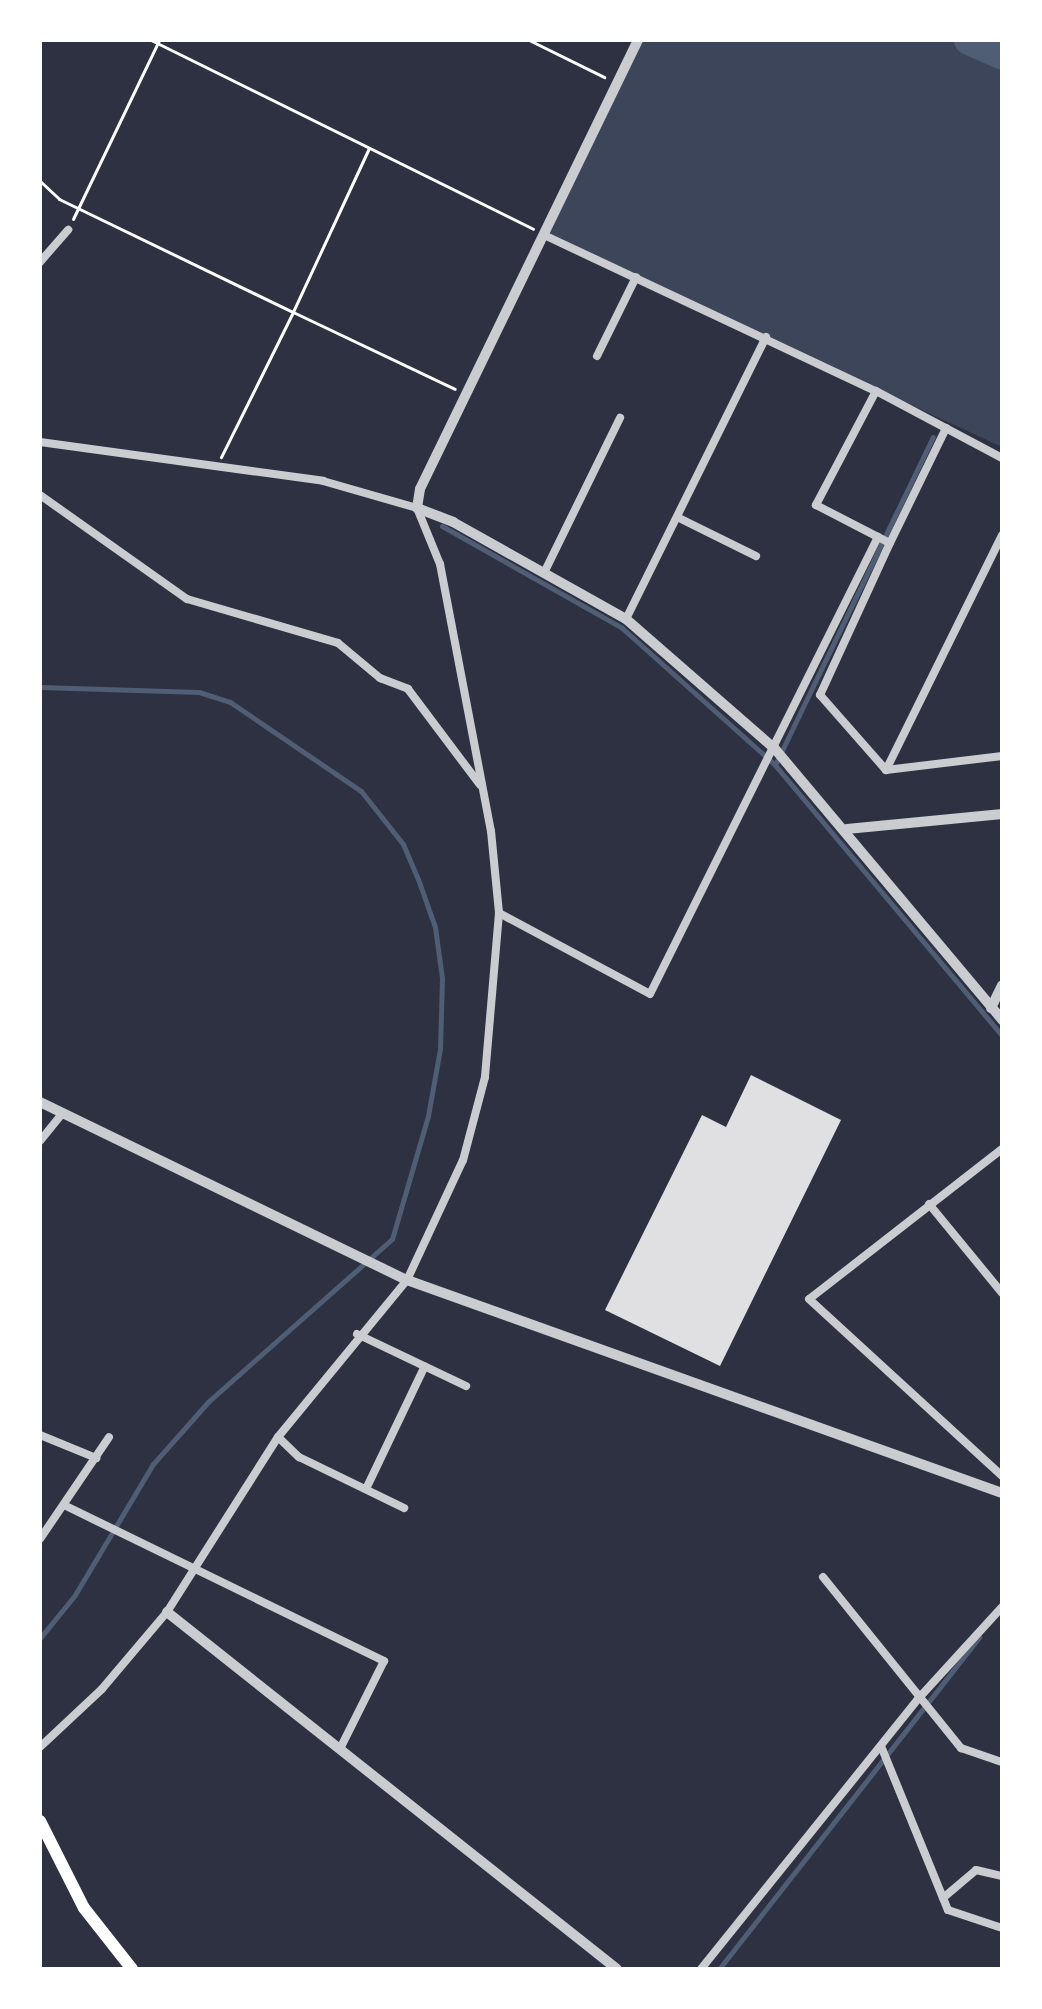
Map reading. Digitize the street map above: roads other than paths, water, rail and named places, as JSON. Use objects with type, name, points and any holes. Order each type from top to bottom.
[{"type":"main road","points":[[40,1821],[84,1908],[132,1969]]},
{"type":"street","points":[[40,1747],[102,1689],[167,1612],[278,1437],[357,1334],[407,1280],[463,1160],[485,1077],[499,913],[483,789],[440,564],[417,508],[420,489],[638,40]]},
{"type":"street","points":[[40,262],[68,230]]},
{"type":"street","points":[[544,235],[766,337],[1002,458]]},
{"type":"street","points":[[597,356],[636,277]]},
{"type":"street","points":[[626,619],[679,518],[766,337]]},
{"type":"street","points":[[876,391],[816,505],[890,543]]},
{"type":"street","points":[[544,573],[620,418]]},
{"type":"street","points":[[886,770],[820,695],[946,428]]},
{"type":"street","points":[[40,442],[323,481],[417,508],[626,619],[775,749],[847,829],[1002,1020]]},
{"type":"street","points":[[40,495],[187,599],[338,643],[380,678],[408,689],[483,789]]},
{"type":"street","points":[[679,518],[756,556]]},
{"type":"street","points":[[886,770],[1002,535]]},
{"type":"street","points":[[499,913],[650,994],[775,749],[878,537]]},
{"type":"street","points":[[886,770],[1001,754]]},
{"type":"street","points":[[847,829],[1002,814]]},
{"type":"street","points":[[991,1008],[1002,985]]},
{"type":"street","points":[[40,1102],[407,1280],[1002,1493]]},
{"type":"street","points":[[40,1141],[63,1113]]},
{"type":"street","points":[[1002,1149],[809,1299],[1002,1476]]},
{"type":"street","points":[[929,1204],[1002,1293]]},
{"type":"street","points":[[357,1334],[466,1386]]},
{"type":"street","points":[[366,1489],[425,1366]]},
{"type":"street","points":[[40,1435],[96,1458]]},
{"type":"street","points":[[41,1536],[66,1506],[109,1437]]},
{"type":"street","points":[[278,1437],[299,1457],[404,1508]]},
{"type":"street","points":[[66,1506],[384,1661],[340,1749]]},
{"type":"street","points":[[823,1577],[918,1699],[961,1748],[1002,1761]]},
{"type":"street","points":[[701,1969],[918,1699],[1002,1607]]},
{"type":"street","points":[[167,1612],[617,1969]]},
{"type":"street","points":[[881,1746],[948,1910],[1002,1928]]},
{"type":"street","points":[[943,1898],[976,1870],[1002,1876]]},
{"type":"waterway","points":[[969,40],[1002,55]]},
{"type":"waterway","points":[[775,765],[933,437]]},
{"type":"waterway","points":[[442,526],[622,628],[775,765],[1002,1036]]},
{"type":"waterway","points":[[40,687],[199,692],[230,702],[361,791],[403,844],[435,927],[442,978],[440,1049],[428,1116],[392,1239],[208,1402],[153,1464],[75,1595],[40,1638]]},
{"type":"waterway","points":[[719,1969],[979,1637]]}]
